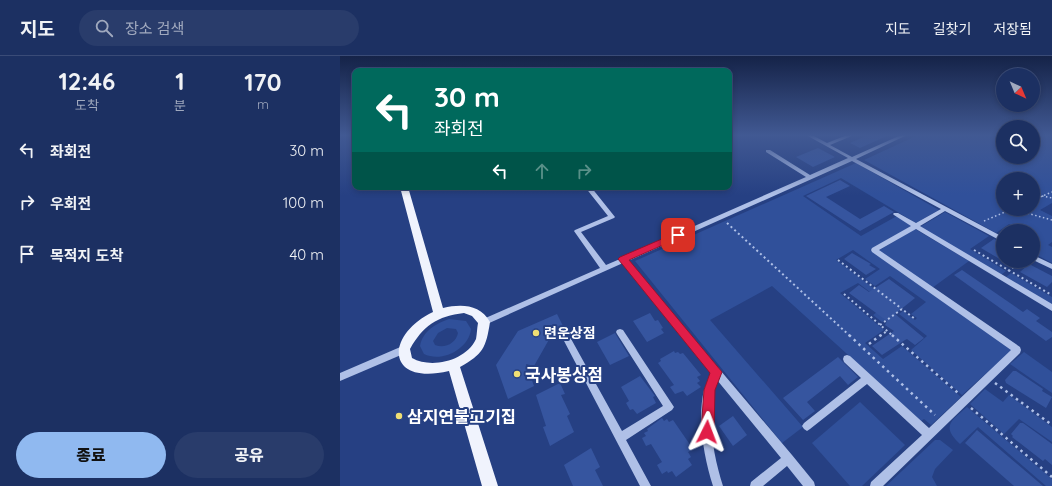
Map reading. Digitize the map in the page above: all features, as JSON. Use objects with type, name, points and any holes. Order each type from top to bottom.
[{"type":"main road","points":[[405,190],[439,314]]},
{"type":"main road","points":[[464,309],[476,313],[484,322],[483,334],[476,348],[453,365],[434,370],[418,369],[407,361],[405,349],[407,342],[416,329],[439,314],[464,309]]},
{"type":"main road","points":[[453,365],[490,486]]},
{"type":"street","points":[[775,155],[810,177]]},
{"type":"street","points":[[847,155],[996,236]]},
{"type":"street","points":[[484,322],[860,155]]},
{"type":"street","points":[[590,190],[612,217],[577,230],[604,268]]},
{"type":"street","points":[[875,486],[1017,350],[874,250],[945,209]]},
{"type":"street","points":[[896,214],[1052,308]]},
{"type":"street","points":[[623,259],[810,486]]},
{"type":"street","points":[[1040,261],[1052,267]]},
{"type":"street","points":[[620,332],[669,407],[620,438]]},
{"type":"street","points":[[567,339],[646,486]]},
{"type":"street","points":[[340,377],[405,349]]},
{"type":"street","points":[[847,359],[928,434]]},
{"type":"street","points":[[716,372],[710,390],[707,432],[712,467],[718,486]]},
{"type":"street","points":[[807,426],[868,378]]},
{"type":"street","points":[[755,486],[788,459]]},
{"type":"path","points":[[1042,196],[1052,192]]},
{"type":"path","points":[[1042,196],[1052,198]]},
{"type":"path","points":[[976,225],[996,216]]},
{"type":"path","points":[[1040,216],[1052,220]]},
{"type":"path","points":[[720,217],[942,421]]},
{"type":"path","points":[[974,250],[1050,294]]},
{"type":"path","points":[[838,260],[915,319]]},
{"type":"path","points":[[1001,277],[1013,268]]},
{"type":"path","points":[[844,294],[888,331],[1052,477]]},
{"type":"path","points":[[880,325],[902,309]]},
{"type":"path","points":[[869,344],[888,331]]},
{"type":"path","points":[[988,378],[1052,425]]},
{"type":"shaded area","points":[[875,155],[996,155],[996,164],[1040,164],[1040,155],[1052,155],[1052,203],[1040,210],[1052,216],[1052,242],[1048,245],[1052,247],[1052,263],[1040,257],[1040,224],[996,224],[996,233],[864,160]]},
{"type":"shaded area","points":[[856,163],[939,210],[916,223],[841,178],[803,196],[861,236],[897,216],[912,226],[870,250],[1012,350],[962,395],[911,350],[927,336],[899,314],[903,311],[915,320],[917,318],[911,314],[926,302],[890,276],[875,286],[865,279],[880,269],[853,250],[836,260],[901,309],[882,322],[873,315],[887,305],[858,283],[840,293],[884,330],[865,343],[883,359],[902,346],[961,397],[931,425],[924,419],[921,421],[772,286],[710,320],[803,427],[782,443],[635,261]]},
{"type":"shaded area","points":[[945,212],[989,236],[970,249],[996,265],[996,268],[1001,268],[1006,271],[1001,275],[920,227]]},
{"type":"shaded area","points":[[915,229],[969,261],[932,288],[878,251]]},
{"type":"shaded area","points":[[1011,273],[1052,297],[1052,305],[1006,277]]},
{"type":"shaded area","points":[[449,319],[466,321],[471,329],[465,343],[454,352],[439,357],[424,354],[420,346],[424,336],[434,326]],"holes":[[[447,328],[456,329],[458,333],[457,337],[450,344],[446,346],[435,345],[433,341],[438,333]]]},
{"type":"shaded area","points":[[1024,352],[1052,372],[1052,393],[1010,364]]},
{"type":"shaded area","points":[[985,389],[1003,402],[1009,395],[1052,427],[1052,442],[1019,419],[1004,434],[970,404]]},
{"type":"shaded area","points":[[860,402],[905,445],[862,486],[850,486],[812,443]]},
{"type":"shaded area","points":[[967,407],[1052,479],[1052,486],[1046,486],[978,427],[960,444],[951,433],[950,424],[956,416]]},
{"type":"shaded area","points":[[935,440],[940,440],[953,450],[935,469],[932,477],[937,486],[886,486]]},
{"type":"building","points":[[801,155],[831,155],[835,157],[813,167],[796,157]]},
{"type":"building","points":[[840,180],[850,186],[826,197],[860,219],[884,206],[894,212],[860,231],[806,196]]},
{"type":"building","points":[[994,239],[996,240],[996,257],[981,248]]},
{"type":"building","points":[[852,253],[871,264],[869,265],[876,269],[866,275],[844,259]]},
{"type":"building","points":[[1024,268],[1037,268],[1052,276],[1052,282],[1047,287],[1020,272]]},
{"type":"building","points":[[962,270],[1023,312],[1027,309],[1040,318],[1036,321],[1052,332],[1052,337],[1046,341],[954,275]]},
{"type":"building","points":[[889,279],[915,298],[895,314],[924,338],[915,345],[907,339],[882,355],[872,346],[894,331],[885,325],[887,321],[849,293],[859,285],[869,292]]},
{"type":"building","points":[[650,313],[655,321],[658,320],[664,333],[647,342],[633,321]]},
{"type":"building","points":[[557,314],[565,330],[551,336],[534,366],[526,364],[534,386],[508,399],[496,365],[518,331]]},
{"type":"building","points":[[615,333],[629,356],[610,365],[597,342]]},
{"type":"building","points":[[674,351],[675,353],[683,353],[701,375],[697,377],[700,381],[697,383],[701,387],[687,396],[683,391],[675,394],[670,387],[674,385],[658,363],[661,361],[660,359]]},
{"type":"building","points":[[838,357],[858,377],[848,385],[840,376],[807,402],[815,411],[803,420],[783,398]]},
{"type":"building","points":[[1013,371],[1016,371],[1043,389],[1042,391],[1052,397],[1046,408],[1006,383],[1005,380]]},
{"type":"building","points":[[640,376],[655,396],[653,397],[656,403],[637,414],[633,409],[630,410],[626,403],[629,401],[621,387]]},
{"type":"building","points":[[560,383],[565,394],[561,395],[570,414],[567,416],[574,432],[550,446],[543,427],[546,426],[536,395]]},
{"type":"building","points":[[733,416],[747,435],[733,446],[719,426]]},
{"type":"building","points":[[662,418],[664,421],[667,419],[669,422],[673,420],[693,449],[688,452],[691,457],[688,459],[692,465],[676,477],[672,471],[668,473],[667,471],[662,474],[657,465],[662,462],[651,444],[646,446],[642,438],[646,436],[644,433],[648,431],[647,429]]},
{"type":"building","points":[[1020,423],[1023,423],[1052,444],[1052,465],[1045,459],[1043,461],[1012,437],[1013,436],[1011,434]]},
{"type":"building","points":[[977,430],[1043,486],[1014,486],[965,443]]},
{"type":"building","points":[[591,448],[600,467],[595,470],[603,486],[573,486],[564,465]]},
{"type":"place","name":"련운상점","points":[[536,333]]},
{"type":"place","name":"국사봉상점","points":[[517,374]]},
{"type":"place","name":"삼지연불고기집","points":[[399,416]]},
{"type":"route","points":[[678,235],[623,259],[716,372],[710,390],[707,432]]}]
